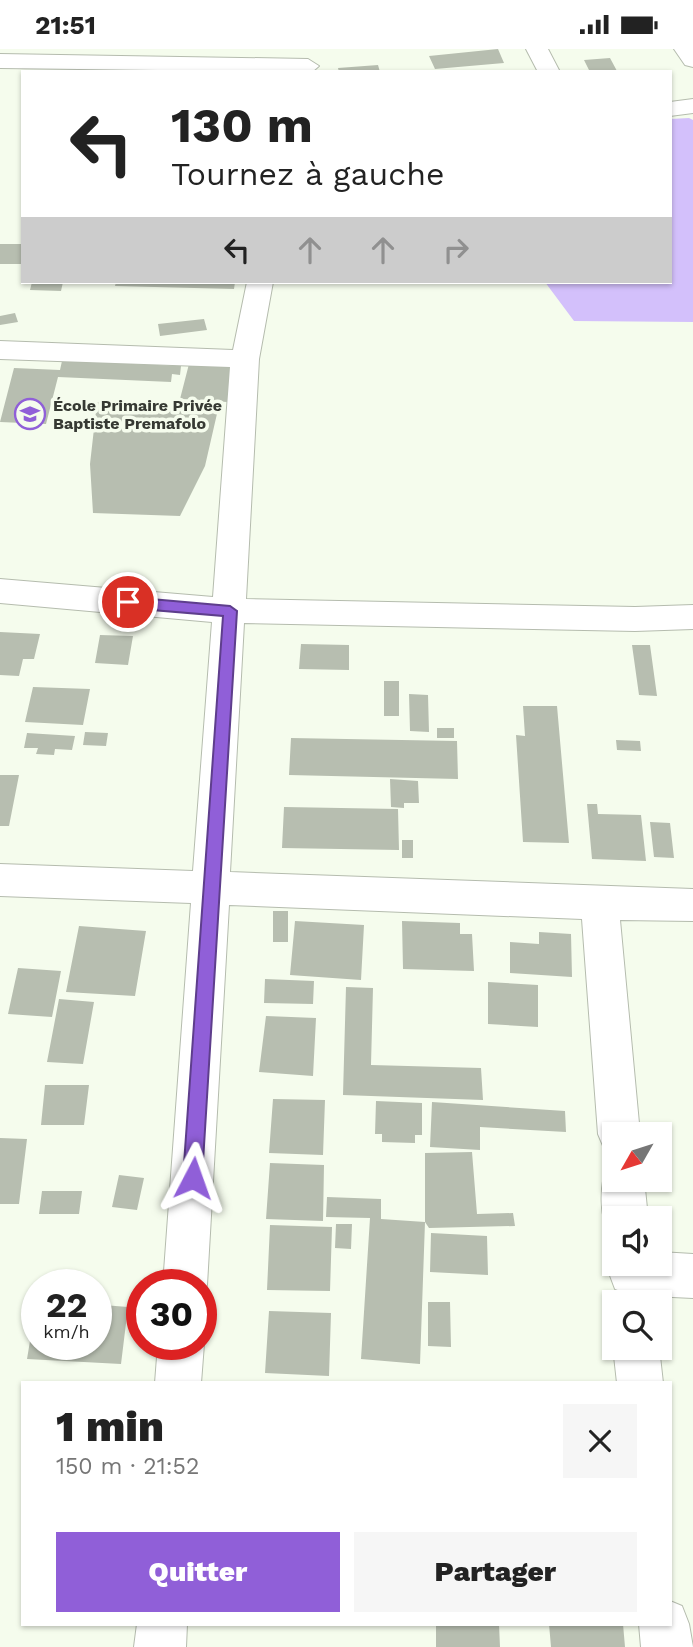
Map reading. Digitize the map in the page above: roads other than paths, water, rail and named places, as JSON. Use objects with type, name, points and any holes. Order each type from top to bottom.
[{"type":"street","points":[[537,49],[548,70]]},
{"type":"street","points":[[685,49],[693,60]]},
{"type":"street","points":[[0,61],[306,62]]},
{"type":"street","points":[[672,109],[693,106]]},
{"type":"street","points":[[186,1269],[213,886],[244,359],[260,284]]},
{"type":"street","points":[[0,350],[244,359]]},
{"type":"street","points":[[0,591],[230,611],[635,619],[693,617]]},
{"type":"street","points":[[0,880],[213,886],[600,904],[693,905]]},
{"type":"street","points":[[600,904],[618,1122]]},
{"type":"street","points":[[631,1280],[693,1276]]},
{"type":"street","points":[[178,1381],[180,1360]]},
{"type":"street","points":[[637,1360],[640,1381]]},
{"type":"street","points":[[160,1647],[162,1626]]},
{"type":"street","points":[[664,1626],[667,1647]]},
{"type":"place","name":"École Primaire Privée Baptiste Premafolo","points":[[30,414]]}]
